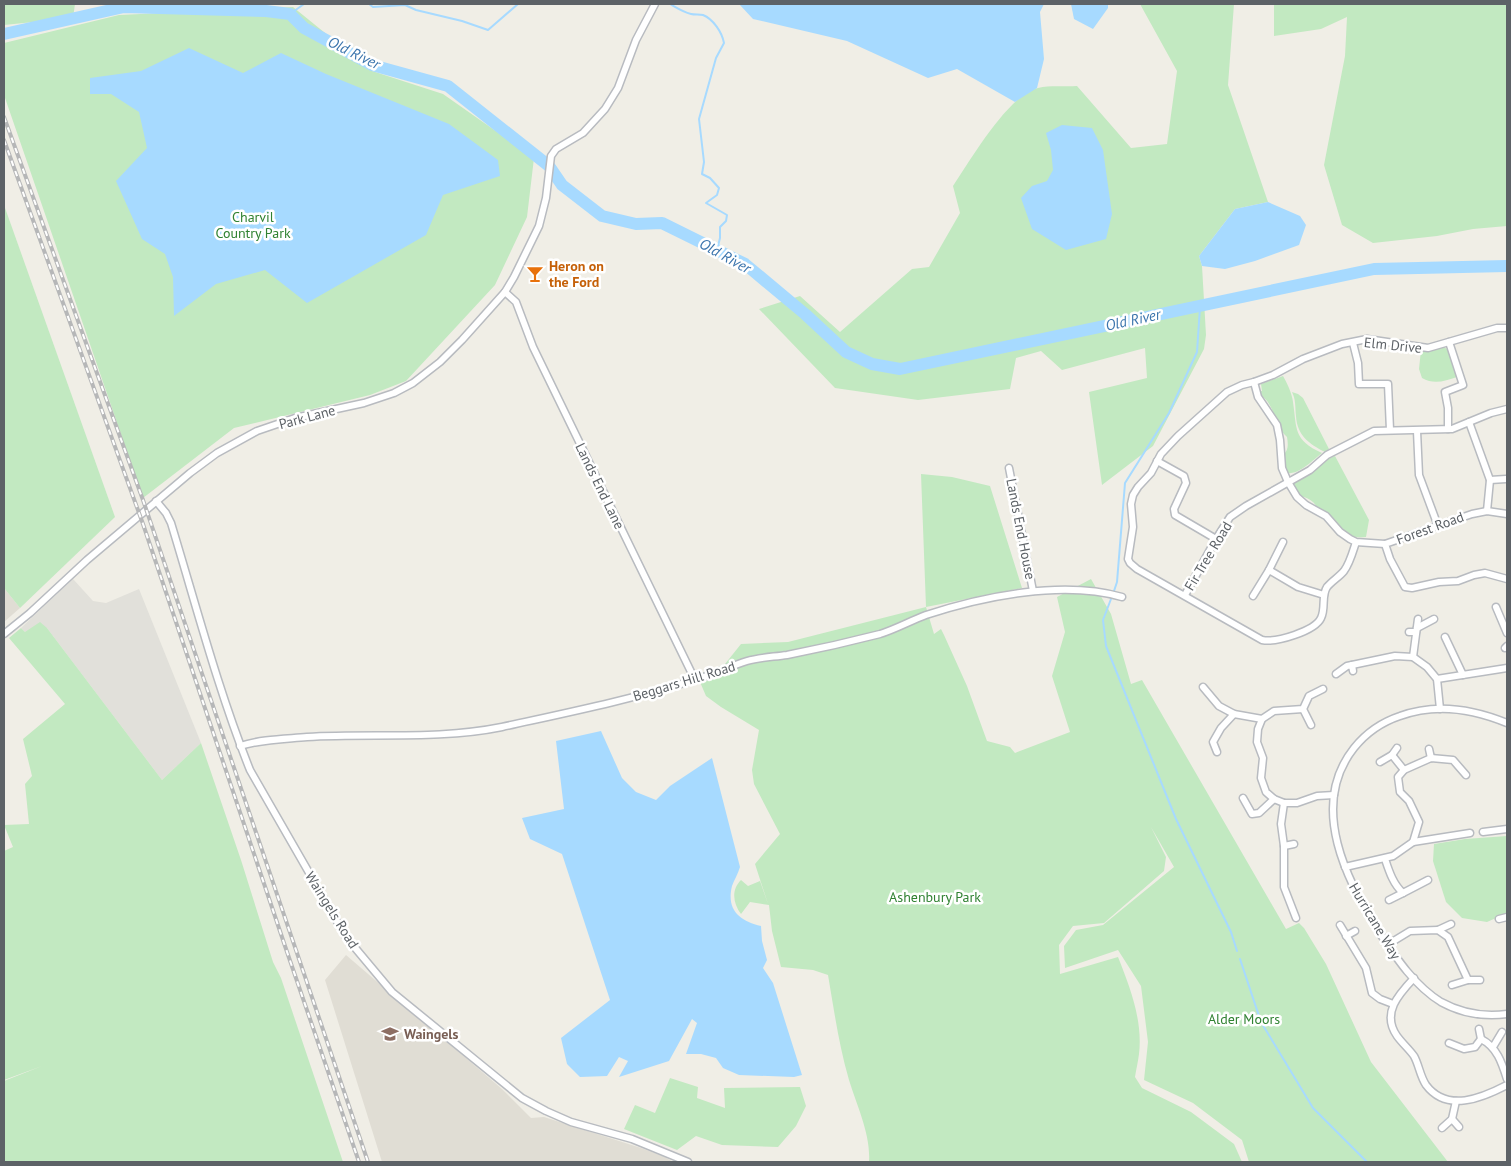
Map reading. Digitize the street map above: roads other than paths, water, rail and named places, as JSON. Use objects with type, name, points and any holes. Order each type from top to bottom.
[{"type":"street","name":"Park Lane","points":[[4,634],[156,501],[217,453],[257,431],[295,418],[380,398],[413,383],[440,362],[462,340],[513,281],[538,226],[546,198],[551,156],[556,149],[582,133],[605,109],[618,88],[636,40],[655,4]]},
{"type":"street","name":"Lands End Lane","points":[[505,292],[516,302],[533,347],[695,680]]},
{"type":"street","name":"Elm Drive","points":[[1157,462],[1166,447],[1221,398],[1242,385],[1273,375],[1303,359],[1342,344],[1367,339],[1428,348],[1497,328],[1507,328]]},
{"type":"street","points":[[1354,342],[1359,384],[1388,384],[1390,430],[1448,429],[1507,409]]},
{"type":"street","points":[[1448,429],[1445,392],[1463,384],[1449,342]]},
{"type":"street","points":[[1254,382],[1258,397],[1277,425],[1282,468],[1288,482],[1301,501],[1326,516],[1340,532],[1356,542],[1385,544]]},
{"type":"street","points":[[1469,422],[1490,480],[1487,511]]},
{"type":"street","name":"Fir Tree Road","points":[[1157,462],[1148,478],[1138,487],[1133,495],[1131,504],[1133,526],[1128,559],[1137,569],[1185,596],[1227,521],[1236,513],[1310,470],[1327,455],[1370,433],[1390,430]]},
{"type":"street","points":[[1417,430],[1420,475],[1438,526]]},
{"type":"street","points":[[1157,462],[1184,476],[1186,479],[1174,513],[1216,539]]},
{"type":"street","name":"Lands End House","points":[[1009,468],[1033,592]]},
{"type":"street","points":[[1490,480],[1506,479]]},
{"type":"street","name":"Waingels Road","points":[[156,501],[166,513],[171,523],[240,746],[250,770],[346,937],[392,992],[522,1098],[546,1112],[571,1122],[632,1139],[688,1162]]},
{"type":"street","name":"Forest Road","points":[[1507,514],[1487,511],[1472,514],[1385,544],[1390,559],[1405,587],[1412,588],[1433,583],[1458,581],[1474,575],[1485,574],[1507,579]]},
{"type":"street","points":[[1253,596],[1283,542]]},
{"type":"street","points":[[1185,596],[1262,640],[1271,642],[1284,639],[1314,626],[1322,616],[1324,595],[1327,587],[1344,570],[1356,542]]},
{"type":"street","points":[[1269,570],[1298,587],[1324,595]]},
{"type":"street","name":"Beggars Hill Road","points":[[240,746],[255,741],[342,735],[438,735],[482,731],[590,708],[695,680],[748,660],[785,655],[882,633],[926,615],[988,597],[1033,592],[1090,592],[1122,597]]},
{"type":"street","points":[[1496,607],[1507,633]]},
{"type":"street","points":[[1413,657],[1418,619]]},
{"type":"street","points":[[1409,632],[1417,630],[1434,619]]},
{"type":"street","points":[[1445,637],[1463,675]]},
{"type":"street","points":[[1367,662],[1368,654]]},
{"type":"street","points":[[1336,674],[1347,666],[1353,668],[1367,662],[1396,656],[1413,657],[1427,667],[1437,679],[1440,708]]},
{"type":"street","points":[[1437,679],[1507,668]]},
{"type":"street","points":[[1203,686],[1219,706],[1234,714],[1262,719]]},
{"type":"street","points":[[1303,709],[1309,696],[1323,689]]},
{"type":"street","name":"Hurricane Way","points":[[1507,723],[1471,711],[1440,708],[1412,712],[1381,724],[1352,751],[1345,763],[1334,795],[1333,812],[1335,833],[1344,867],[1358,896],[1387,945],[1414,978],[1434,997],[1456,1008],[1481,1015],[1507,1014]]},
{"type":"street","points":[[1303,709],[1274,710],[1262,719],[1258,729],[1257,742],[1263,758],[1262,778],[1266,792],[1274,799],[1284,803],[1297,803],[1318,796],[1334,795]]},
{"type":"street","points":[[1303,709],[1311,725]]},
{"type":"street","points":[[1217,752],[1213,742],[1221,728],[1234,714]]},
{"type":"street","points":[[1380,762],[1392,755],[1397,748]]},
{"type":"street","points":[[1429,749],[1431,758]]},
{"type":"street","points":[[1392,755],[1404,770]]},
{"type":"street","points":[[1413,842],[1419,822],[1409,801],[1400,792],[1398,777],[1404,770],[1431,758],[1453,760],[1466,774]]},
{"type":"street","points":[[1243,798],[1249,817],[1259,813],[1274,799]]},
{"type":"street","points":[[1284,803],[1281,824],[1284,846],[1284,887],[1296,918]]},
{"type":"street","points":[[1483,832],[1507,829]]},
{"type":"street","points":[[1344,867],[1392,856],[1413,842],[1470,833]]},
{"type":"street","points":[[1284,846],[1294,844]]},
{"type":"street","points":[[1385,858],[1398,889],[1403,893]]},
{"type":"street","points":[[1389,900],[1428,880]]},
{"type":"street","points":[[1499,919],[1507,917]]},
{"type":"street","points":[[1340,924],[1366,968],[1372,993],[1380,999],[1393,1004]]},
{"type":"street","points":[[1387,945],[1410,931],[1438,930],[1451,924]]},
{"type":"street","points":[[1438,930],[1448,937],[1468,980]]},
{"type":"street","points":[[1346,936],[1355,931]]},
{"type":"street","points":[[1414,978],[1393,1004],[1391,1017],[1394,1030],[1413,1055],[1424,1082],[1437,1095],[1456,1101],[1471,1100],[1507,1085]]},
{"type":"street","points":[[1452,985],[1468,980],[1480,980]]},
{"type":"street","points":[[1479,1029],[1481,1039],[1493,1047],[1507,1079]]},
{"type":"street","points":[[1493,1047],[1502,1032]]},
{"type":"street","points":[[1449,1043],[1464,1049],[1474,1047],[1481,1039]]},
{"type":"street","points":[[1442,1128],[1452,1119],[1456,1101]]},
{"type":"street","points":[[1452,1119],[1459,1128]]},
{"type":"water","points":[[739,4],[1044,4],[1040,12],[1044,59],[1037,88],[1015,102],[957,69],[928,78],[847,41],[753,19]]},
{"type":"water","points":[[1071,4],[1108,4],[1108,8],[1093,29],[1074,19]]},
{"type":"water","name":"Charvil Country Park","points":[[189,48],[243,73],[281,53],[326,74],[449,124],[498,160],[500,176],[443,195],[426,235],[307,303],[265,270],[216,284],[174,316],[173,277],[165,254],[142,239],[116,181],[147,148],[139,112],[111,94],[90,94],[90,78],[141,71]]},
{"type":"water","points":[[1062,125],[1092,128],[1103,150],[1112,214],[1106,239],[1066,250],[1032,229],[1021,198],[1032,186],[1047,181],[1053,170],[1051,150],[1046,133]]},
{"type":"water","points":[[1268,202],[1300,216],[1306,225],[1299,245],[1255,261],[1225,269],[1202,266],[1199,256],[1235,209]]},
{"type":"water","points":[[601,731],[622,778],[636,792],[656,800],[670,786],[712,758],[740,867],[732,886],[731,902],[736,913],[741,917],[761,926],[762,941],[767,960],[763,968],[773,983],[802,1075],[794,1077],[739,1075],[723,1068],[716,1058],[701,1054],[686,1054],[697,1023],[692,1019],[669,1061],[619,1077],[628,1061],[619,1057],[607,1076],[580,1077],[567,1064],[561,1038],[610,1000],[562,854],[530,839],[522,818],[564,809],[556,741]]},
{"type":"waterway","points":[[290,14],[304,4]]},
{"type":"waterway","points":[[369,4],[373,7],[405,5],[416,10],[462,21],[488,30],[518,4]]},
{"type":"waterway","points":[[670,4],[688,13],[707,17],[716,26],[724,43],[716,58],[699,119],[704,162],[702,174],[710,178],[719,188],[717,195],[706,203],[727,215],[726,221],[720,227],[717,250]]},
{"type":"waterway","name":"Old River","points":[[4,34],[124,7],[266,11],[290,14],[304,28],[372,65],[448,86],[549,166],[562,185],[602,216],[636,224],[662,223],[745,264],[805,314],[846,352],[872,364],[900,369],[1374,269],[1507,266]]},
{"type":"waterway","points":[[1114,591],[1117,582],[1125,483],[1169,413],[1197,352],[1200,307]]},
{"type":"waterway","points":[[1111,599],[1103,620],[1106,646],[1176,819],[1231,932],[1237,951]]},
{"type":"waterway","points":[[1240,959],[1261,1022],[1313,1108],[1367,1162]]},
{"type":"railway","points":[[4,117],[143,500],[368,1162]]},
{"type":"railway","points":[[4,140],[143,524],[359,1162]]},
{"type":"place","name":"Heron on the Ford","points":[[535,274]]},
{"type":"place","name":"Waingels","points":[[390,1034]]},
{"type":"park label","name":"Ashenbury Park","points":[[935,897]]},
{"type":"park label","name":"Alder Moors","points":[[1244,1019]]}]
